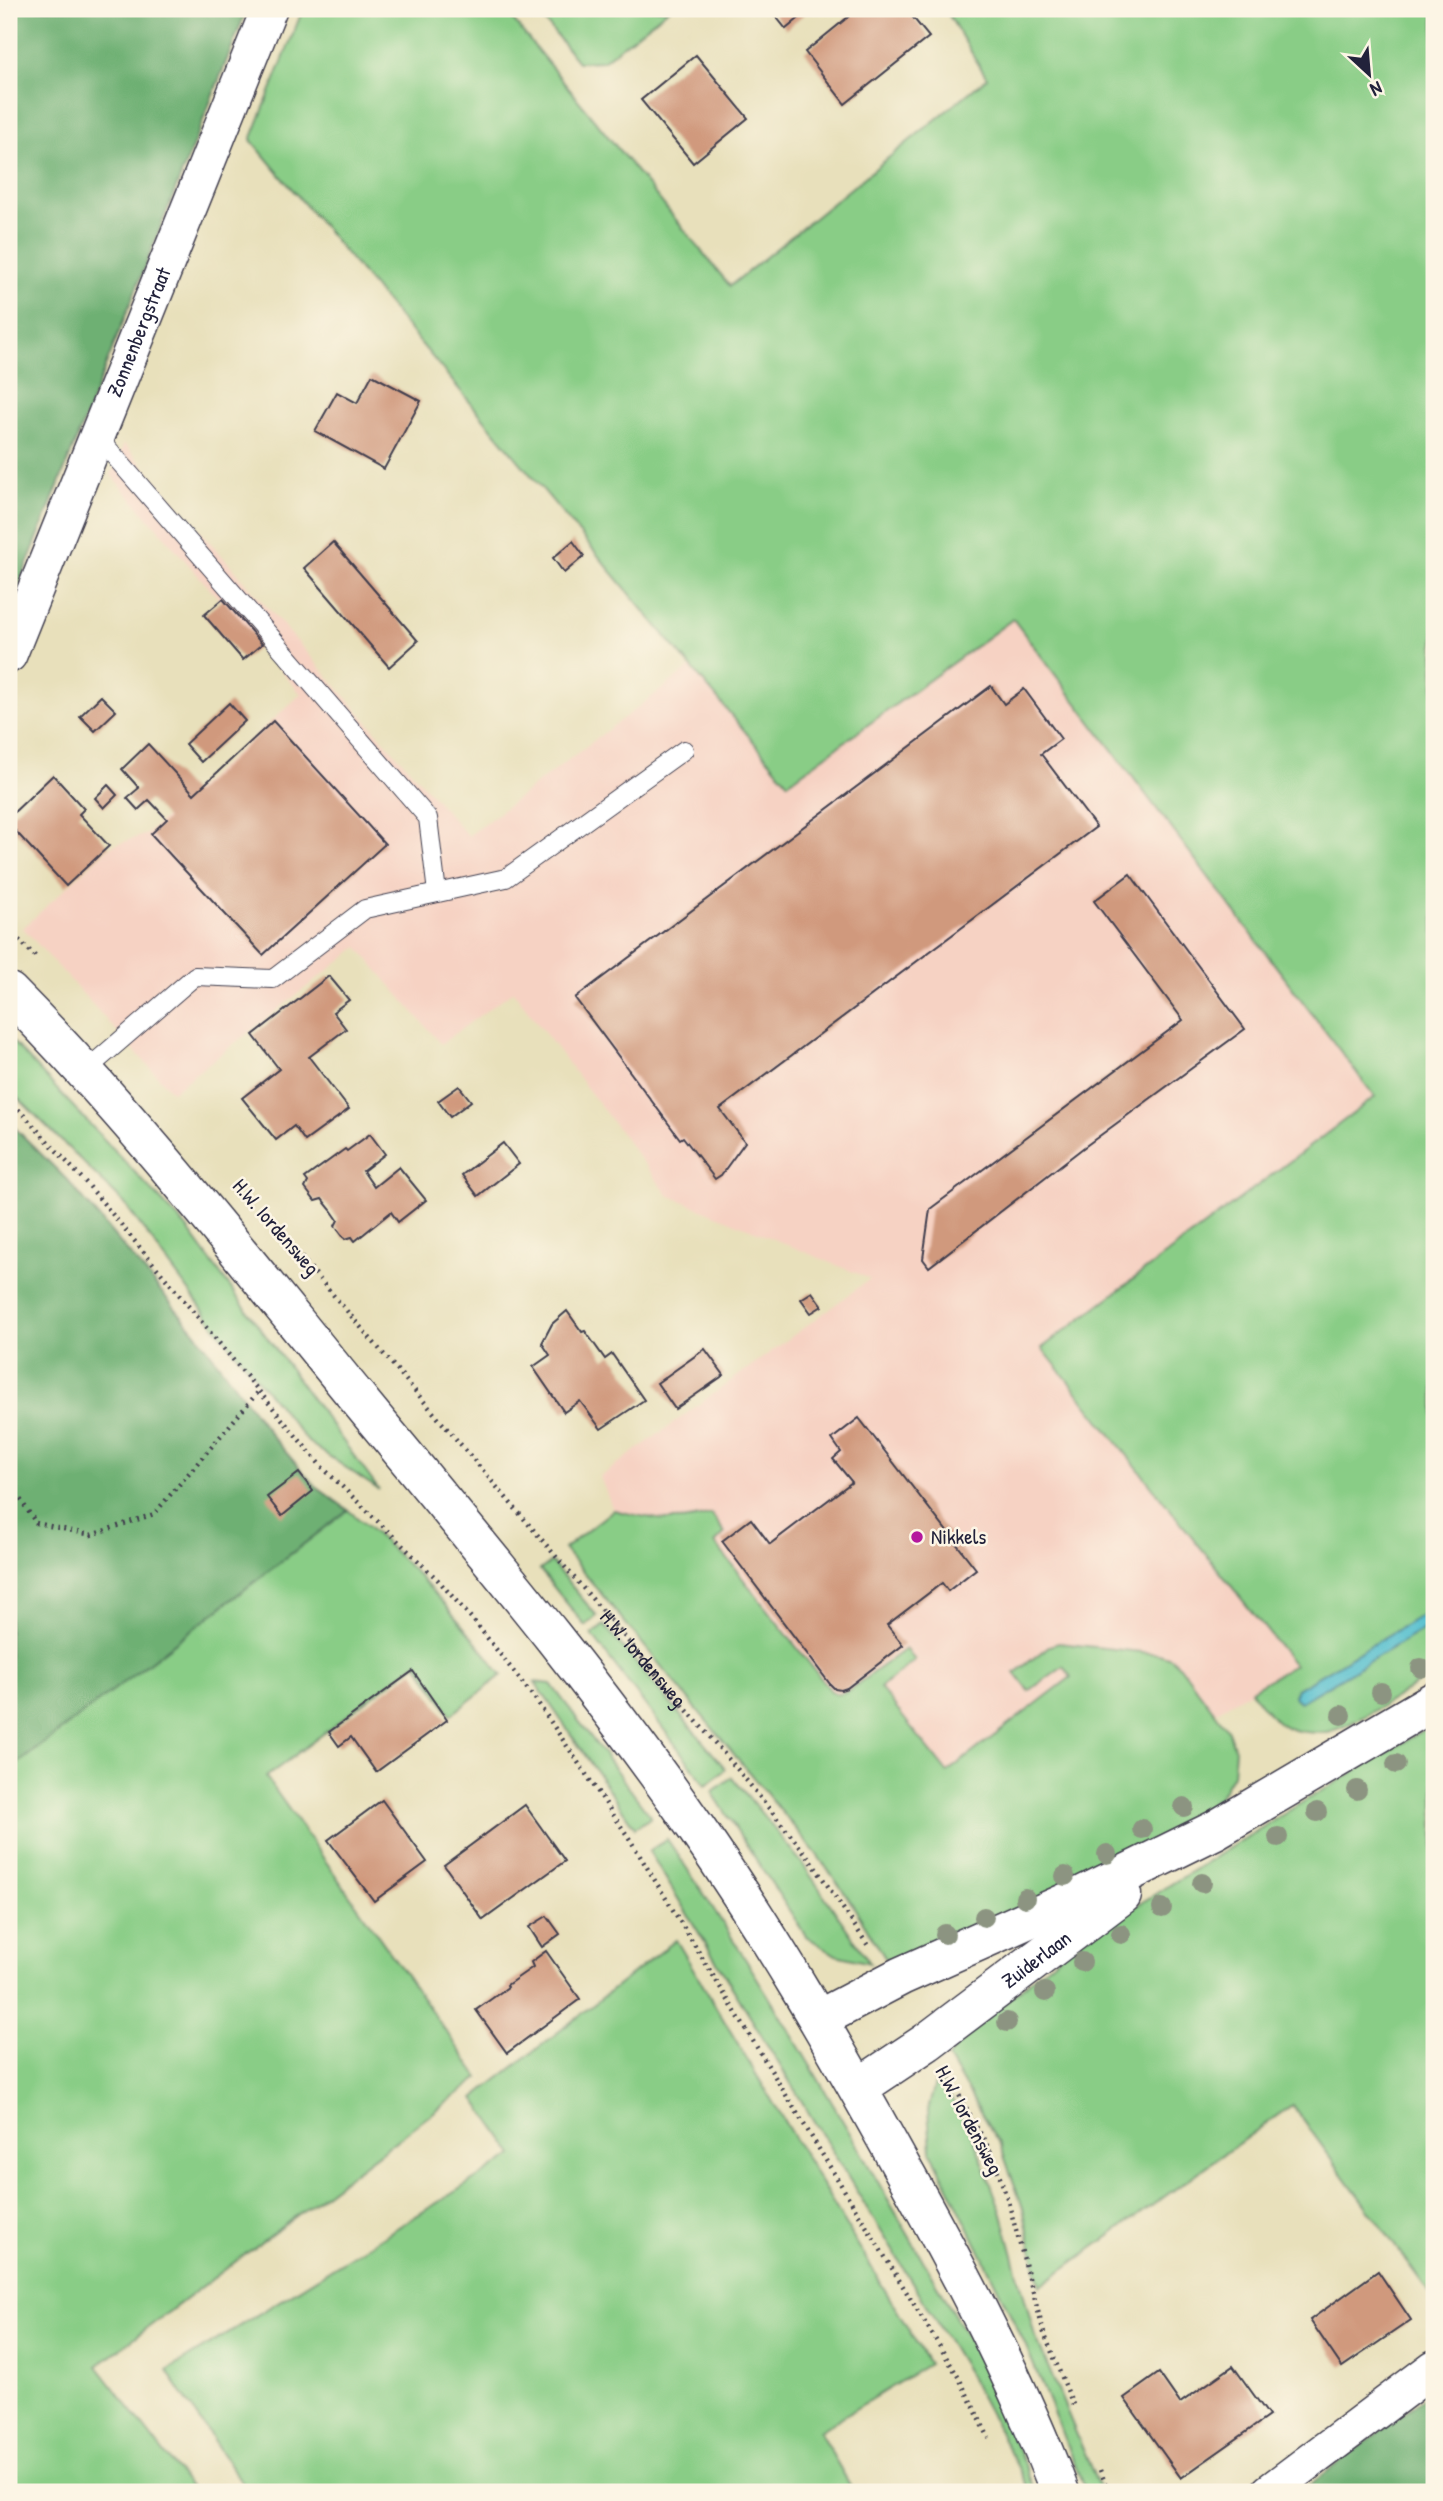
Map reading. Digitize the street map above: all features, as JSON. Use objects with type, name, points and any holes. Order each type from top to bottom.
[{"type":"main road","name":"H.W. Iordensweg","points":[[9,992],[84,1072],[210,1218],[446,1505],[600,1699],[720,1863],[819,2019],[939,2232],[1018,2392],[1060,2492]]},
{"type":"main road","name":"Zuiderlaan","points":[[819,2019],[890,1981],[1084,1894],[1215,1830],[1434,1701]]},
{"type":"main road","name":"Zuiderlaan","points":[[858,2088],[927,2042],[1094,1915],[1215,1830]]},
{"type":"street","name":"Zonnenbergstraat","points":[[9,655],[268,9]]},
{"type":"street","points":[[1269,2492],[1434,2368]]},
{"type":"lane","points":[[97,436],[428,818],[437,893]]},
{"type":"lane","points":[[84,1072],[195,976],[273,979],[365,909],[506,878],[684,750]]},
{"type":"path","points":[[9,930],[44,966]]},
{"type":"path","points":[[9,1099],[89,1186],[321,1466],[438,1580],[536,1700],[656,1882],[959,2378]]},
{"type":"path","name":"H.W. Iordensweg","points":[[282,1234],[738,1770],[809,1858],[890,1981]]},
{"type":"path","points":[[9,1482],[36,1523],[47,1526],[91,1535],[154,1514],[259,1391]]},
{"type":"path","name":"H.W. Iordensweg","points":[[927,2042],[992,2154],[1008,2201],[1044,2333],[1078,2417]]},
{"type":"path","points":[[1097,2464],[1109,2492]]},
{"type":"shaded area","points":[[124,444],[468,836],[691,667],[788,783],[1012,618],[1375,1098],[1043,1348],[1295,1665],[1137,1758],[969,1846],[613,1510],[600,1477],[870,1279],[668,1195],[513,991],[441,1044],[358,947],[172,1092],[23,928],[111,846],[147,834],[301,694],[111,475]]},
{"type":"green space","points":[[9,9],[247,9],[9,610]]},
{"type":"green space","points":[[303,9],[504,9],[730,286],[987,78],[945,9],[1434,9],[1434,1608],[1297,1689],[1294,1697],[1300,1702],[1434,1623],[1434,1673],[1338,1729],[1320,1733],[1302,1732],[1284,1726],[1275,1719],[1251,1690],[1294,1665],[1042,1348],[1375,1097],[1013,619],[788,783],[251,140]]},
{"type":"green space","points":[[535,9],[669,9],[603,61],[578,62]]},
{"type":"green space","points":[[9,1038],[186,1227],[379,1490],[308,1442],[222,1336],[124,1203],[9,1089]]},
{"type":"green space","points":[[9,1122],[68,1181],[197,1334],[271,1435],[315,1486],[348,1510],[9,1770]]},
{"type":"green space","points":[[348,1510],[390,1547],[430,1588],[502,1675],[451,1715],[417,1663],[266,1777],[479,2078],[97,2366],[194,2492],[9,2492],[9,1770]]},
{"type":"green space","points":[[613,1510],[673,1520],[711,1514],[725,1533],[715,1543],[831,1691],[837,1694],[849,1690],[905,1649],[915,1660],[880,1688],[947,1772],[1071,1677],[1063,1666],[1029,1691],[1015,1673],[1049,1646],[1059,1643],[1159,1654],[1171,1658],[1180,1666],[1227,1729],[1235,1749],[1233,1774],[1220,1796],[1200,1814],[1151,1843],[948,1943],[887,1961],[847,1896],[815,1852],[564,1549]]},
{"type":"green space","points":[[551,1562],[597,1616],[585,1626],[540,1570]]},
{"type":"green space","points":[[604,1625],[726,1769],[706,1785],[592,1635]]},
{"type":"green space","points":[[535,1682],[551,1684],[651,1817],[635,1828]]},
{"type":"green space","points":[[1434,1724],[1434,2299],[1292,2105],[1040,2286],[1023,2208],[1000,2145],[948,2058],[958,2042],[1067,1949]]},
{"type":"green space","points":[[732,1777],[802,1863],[870,1963],[836,1955],[806,1936],[712,1792]]},
{"type":"green space","points":[[667,1839],[786,2025],[970,2342],[994,2391],[1036,2492],[1031,2492],[970,2377],[649,1851]]},
{"type":"green space","points":[[676,1940],[929,2364],[819,2431],[854,2492],[248,2492],[167,2371],[514,2155],[474,2098]]},
{"type":"green space","points":[[937,2076],[971,2131],[1001,2211],[1035,2336],[1101,2492],[1086,2492],[1025,2344],[931,2151],[928,2110]]},
{"type":"green space","points":[[1434,2390],[1434,2492],[1300,2492]]},
{"type":"water","points":[[1434,1608],[1434,1623],[1300,1702],[1294,1697],[1297,1689]]},
{"type":"building","points":[[770,9],[810,9],[786,29]]},
{"type":"building","points":[[858,9],[906,9],[929,37],[845,104],[805,52]]},
{"type":"building","points":[[696,55],[748,118],[693,163],[641,100]]},
{"type":"building","points":[[372,375],[421,401],[384,469],[315,431],[337,392],[357,403]]},
{"type":"building","points":[[573,541],[584,556],[564,573],[553,558]]},
{"type":"building","points":[[333,542],[418,641],[389,667],[304,568]]},
{"type":"building","points":[[223,599],[262,644],[243,660],[204,615]]},
{"type":"building","points":[[991,686],[1004,704],[1024,689],[1061,739],[1041,754],[1096,827],[720,1109],[745,1142],[721,1175],[715,1179],[683,1137],[680,1139],[575,998]]},
{"type":"building","points":[[101,696],[116,711],[95,731],[80,716]]},
{"type":"building","points":[[229,703],[245,721],[201,762],[185,744]]},
{"type":"building","points":[[273,721],[385,844],[263,955],[151,834],[167,819],[149,800],[138,810],[127,798],[139,788],[122,769],[148,744],[194,794]]},
{"type":"building","points":[[53,775],[84,809],[79,814],[109,846],[66,886],[9,824],[9,817]]},
{"type":"building","points":[[108,785],[117,795],[104,808],[95,798]]},
{"type":"building","points":[[1130,874],[1245,1029],[1083,1148],[929,1267],[923,1259],[930,1209],[1183,1020],[1094,901]]},
{"type":"building","points":[[329,976],[349,1000],[333,1012],[346,1029],[309,1057],[349,1109],[305,1141],[294,1126],[276,1140],[242,1098],[279,1069],[253,1035]]},
{"type":"building","points":[[459,1086],[471,1101],[450,1117],[438,1101]]},
{"type":"building","points":[[370,1134],[385,1154],[363,1171],[374,1187],[399,1167],[426,1200],[398,1222],[391,1212],[355,1241],[352,1237],[345,1239],[335,1226],[338,1220],[331,1210],[322,1199],[315,1201],[305,1188],[308,1182],[305,1178]]},
{"type":"building","points":[[503,1143],[519,1164],[478,1196],[462,1175]]},
{"type":"building","points":[[812,1292],[822,1306],[811,1313],[801,1299]]},
{"type":"building","points":[[567,1311],[605,1359],[612,1354],[644,1400],[601,1429],[580,1401],[564,1412],[533,1367],[550,1355],[542,1343],[552,1324]]},
{"type":"building","points":[[705,1349],[724,1375],[675,1409],[657,1383]]},
{"type":"building","points":[[859,1418],[976,1569],[948,1591],[942,1583],[887,1625],[903,1645],[841,1690],[830,1684],[722,1541],[751,1519],[770,1544],[852,1482],[833,1459],[841,1452],[832,1439]]},
{"type":"building","points":[[299,1473],[313,1491],[282,1516],[267,1497]]},
{"type":"building","points":[[413,1671],[447,1720],[376,1772],[351,1737],[339,1746],[329,1732]]},
{"type":"building","points":[[382,1800],[427,1862],[374,1901],[328,1840]]},
{"type":"building","points":[[525,1805],[565,1861],[483,1920],[444,1865]]},
{"type":"building","points":[[547,1916],[560,1934],[542,1947],[529,1927]]},
{"type":"building","points":[[546,1951],[580,1999],[507,2053],[476,2010],[533,1967],[531,1962]]},
{"type":"building","points":[[1378,2271],[1411,2320],[1342,2367],[1310,2320]]},
{"type":"building","points":[[1233,2366],[1269,2416],[1181,2478],[1124,2398],[1159,2373],[1180,2403]]},
{"type":"place","name":"Nikkels","points":[[917,1537]]}]
